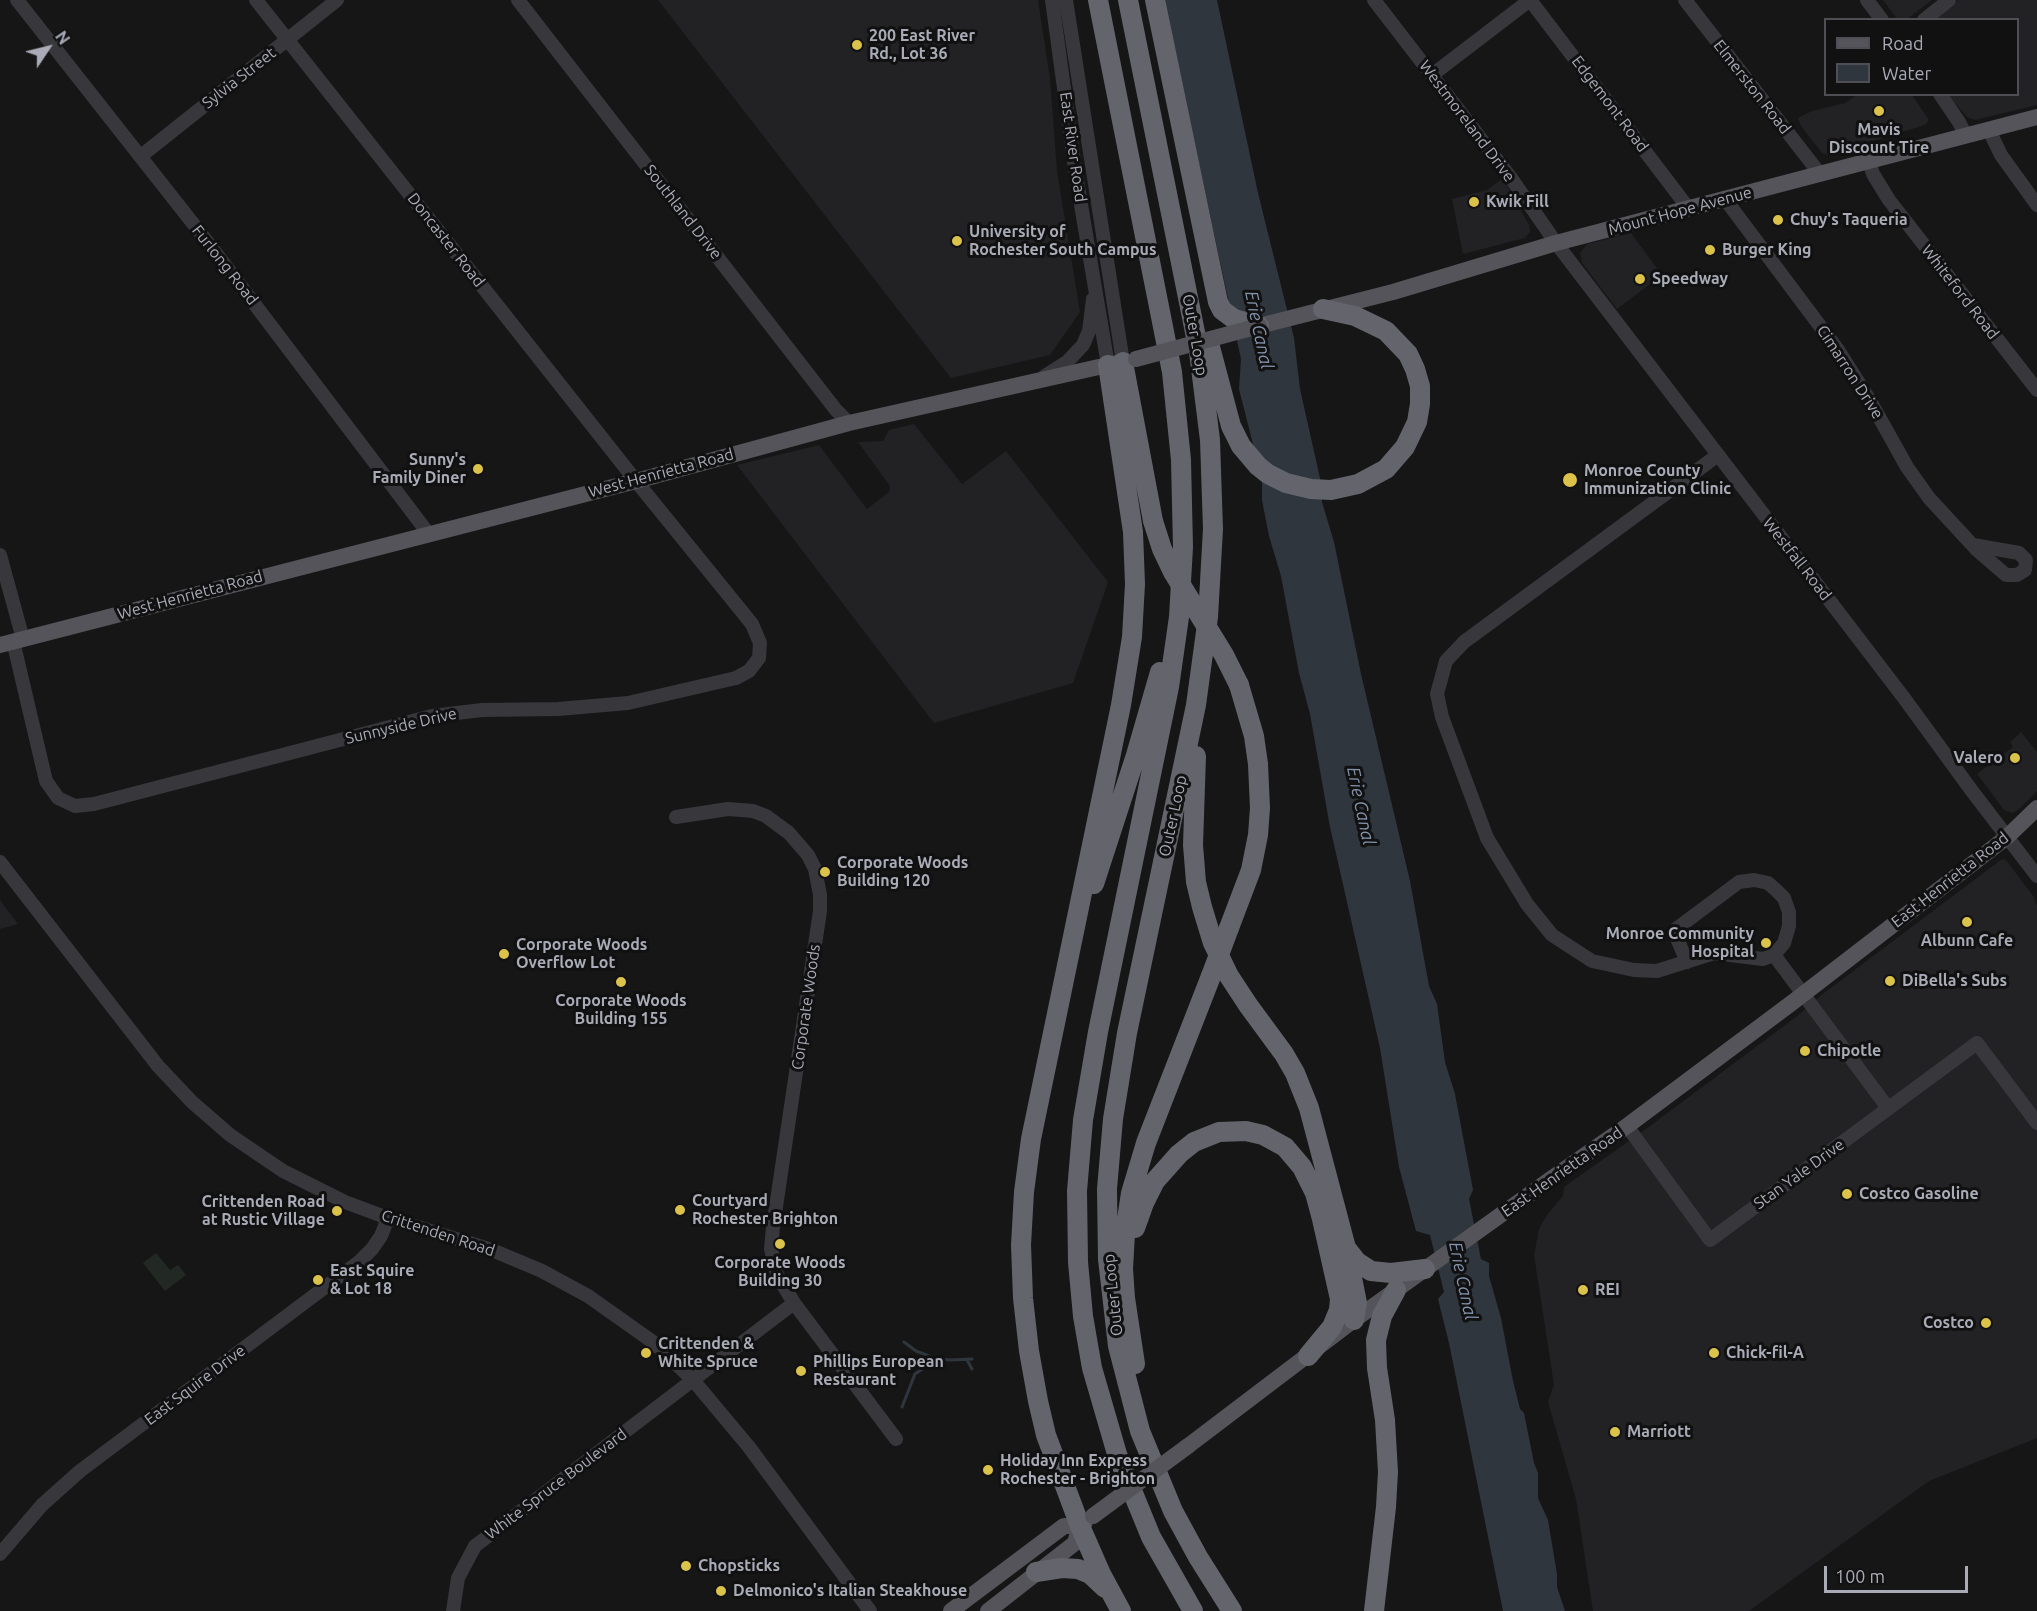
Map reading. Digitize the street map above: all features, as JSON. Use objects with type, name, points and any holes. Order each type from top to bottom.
[{"type":"highway","name":"Outer Loop","points":[[1098,0],[1172,372],[1183,486],[1183,547],[1180,600],[1163,721],[1088,1085],[1079,1164],[1077,1227],[1079,1280],[1086,1334],[1106,1420],[1124,1473],[1144,1521],[1193,1611]]},
{"type":"highway","name":"Outer Loop","points":[[1128,0],[1199,352],[1210,440],[1213,546],[1204,652],[1190,739],[1121,1068],[1109,1154],[1106,1224],[1113,1311],[1122,1364],[1135,1414],[1166,1496],[1207,1573],[1232,1611]]},
{"type":"highway","points":[[1155,0],[1218,302],[1229,316],[1259,326]]},
{"type":"highway","points":[[1165,180],[1231,426],[1241,446],[1268,474],[1286,483],[1311,489],[1331,490],[1352,486],[1371,478],[1393,462],[1410,439],[1417,422],[1420,404],[1418,377],[1407,354],[1386,331],[1355,316],[1323,309]]},
{"type":"highway","points":[[1122,362],[1153,521],[1162,549],[1239,685],[1248,711],[1256,749],[1260,808],[1258,835],[1251,870],[1149,1136],[1131,1193],[1125,1233],[1123,1269],[1125,1298],[1143,1401],[1158,1459],[1207,1573]]},
{"type":"highway","points":[[1119,1608],[1086,1521],[1051,1451],[1038,1401],[1030,1359],[1022,1280],[1022,1227],[1028,1156],[1124,688],[1134,619],[1133,532],[1122,362]]},
{"type":"highway","points":[[1060,1003],[1146,722],[1180,600]]},
{"type":"highway","points":[[1204,652],[1193,820],[1195,868],[1200,901],[1213,943],[1229,976],[1278,1044],[1300,1085],[1315,1127],[1346,1248],[1357,1303],[1354,1320]]},
{"type":"highway","points":[[1130,1326],[1128,1268],[1130,1250],[1140,1213],[1149,1191],[1170,1162],[1194,1142],[1219,1132],[1254,1132],[1278,1142],[1297,1159],[1311,1184],[1322,1219],[1340,1304],[1332,1326],[1308,1356]]},
{"type":"highway","points":[[1346,1248],[1357,1262],[1394,1282]]},
{"type":"highway","points":[[1374,1611],[1388,1472],[1376,1340],[1394,1282],[1425,1269]]},
{"type":"highway","points":[[1036,1572],[1065,1568],[1086,1572],[1101,1584],[1119,1608]]},
{"type":"main road","name":"Mount Hope Avenue","points":[[1323,309],[1396,291],[1556,243],[2037,117]]},
{"type":"main road","name":"West Henrietta Road","points":[[12,642],[636,481],[849,423],[1122,362],[1323,309]]},
{"type":"main road","name":"East Henrietta Road","points":[[1425,1269],[1627,1126],[1803,994],[2007,837],[2037,808]]},
{"type":"main road","points":[[951,1611],[1064,1526],[1086,1521],[1188,1446],[1354,1320],[1394,1282]]},
{"type":"main road","points":[[988,1611],[1075,1543],[1086,1521]]},
{"type":"street","name":"Furlong Road","points":[[17,0],[141,156],[428,533]]},
{"type":"street","name":"Doncaster Road","points":[[256,0],[636,481]]},
{"type":"street","name":"Sylvia Street","points":[[141,156],[337,0]]},
{"type":"street","name":"Southland Drive","points":[[518,0],[836,410],[849,423]]},
{"type":"street","name":"East River Road","points":[[1052,0],[1075,167],[1093,270],[1122,362]]},
{"type":"street","name":"East River Road","points":[[1066,0],[1122,362]]},
{"type":"street","name":"Westmoreland Drive","points":[[1374,0],[1511,178],[1556,243]]},
{"type":"street","points":[[1432,75],[1530,0]]},
{"type":"street","name":"Edgemont Road","points":[[1530,0],[1689,208]]},
{"type":"street","name":"Elmerston Road","points":[[1685,0],[1820,174]]},
{"type":"street","points":[[1867,0],[1880,18]]},
{"type":"street","points":[[1926,18],[1949,0]]},
{"type":"street","points":[[1941,96],[1966,136]]},
{"type":"street","points":[[1989,130],[2001,155],[2037,205]]},
{"type":"street","name":"Whiteford Road","points":[[1869,161],[1873,174],[1889,200],[2037,390]]},
{"type":"street","name":"Cimarron Drive","points":[[1725,200],[1838,350],[1917,482],[1973,545]]},
{"type":"street","name":"Westfall Road","points":[[1556,243],[1911,707],[2037,876]]},
{"type":"street","points":[[1035,381],[1067,362],[1083,345],[1089,331],[1093,270]]},
{"type":"street","points":[[1687,962],[1676,936],[1676,929],[1739,882],[1754,880],[1768,883],[1784,898],[1789,912],[1789,926],[1784,943],[1774,955],[1763,959],[1714,953],[1687,962],[1657,971],[1615,967],[1592,961],[1550,933],[1522,897],[1487,838],[1442,717],[1437,694],[1446,661],[1464,642],[1718,455]]},
{"type":"street","name":"Sunnyside Drive","points":[[0,555],[12,642],[46,780],[58,798],[75,806],[94,804],[432,716],[482,710],[558,709],[615,705],[719,682],[744,674],[759,658],[760,643],[756,630],[636,481]]},
{"type":"street","name":"Corporate Woods","points":[[676,817],[728,809],[742,809],[766,816],[799,843],[815,869],[820,911],[771,1239],[772,1255],[777,1275],[794,1303],[896,1439]]},
{"type":"street","name":"Crittenden Road","points":[[0,862],[142,1046],[192,1102],[230,1135],[283,1171],[345,1202],[497,1252],[566,1283],[635,1327],[693,1380],[749,1447],[870,1611]]},
{"type":"street","points":[[1774,955],[1888,1108]]},
{"type":"street","name":"Stan Yale Drive","points":[[1627,1126],[1710,1240],[1977,1043],[2037,1123]]},
{"type":"street","name":"East Squire Drive","points":[[0,1554],[42,1505],[80,1471],[360,1261],[381,1236],[388,1218]]},
{"type":"street","points":[[693,1380],[794,1303]]},
{"type":"street","name":"White Spruce Boulevard","points":[[453,1611],[458,1578],[475,1546],[693,1380]]},
{"type":"shaded area","name":"University of Rochester South Campus","points":[[658,0],[1038,0],[1050,78],[1057,171],[1080,312],[1050,355],[951,378]]},
{"type":"shaded area","points":[[1883,0],[1932,0],[1908,18],[1896,18]]},
{"type":"shaded area","points":[[1958,0],[2037,0],[2037,105],[1975,120],[1967,117],[1949,96],[2019,96],[2019,18],[1936,18]]},
{"type":"shaded area","points":[[1856,96],[1913,96],[1929,120],[1925,125],[1828,155],[1822,153],[1801,126],[1798,118],[1812,111],[1845,103]]},
{"type":"shaded area","points":[[1503,178],[1529,225],[1530,232],[1525,238],[1463,254],[1452,199],[1487,190]]},
{"type":"shaded area","points":[[1631,233],[1662,275],[1617,309],[1582,263],[1580,253],[1587,244]]},
{"type":"shaded area","points":[[914,424],[962,484],[1006,451],[1108,582],[1073,683],[934,723],[737,465],[819,445],[867,509],[889,492],[890,486],[858,442],[883,441],[889,430]]},
{"type":"shaded area","points":[[2021,732],[2037,752],[2037,791],[2012,813],[2004,810],[1977,774],[2013,747],[2010,742]]},
{"type":"shaded area","points":[[2002,859],[2006,860],[2034,897],[2037,906],[2037,1438],[1929,1481],[1749,1611],[1593,1611],[1576,1499],[1548,1402],[1554,1385],[1534,1255],[1539,1229],[1563,1196],[1564,1187],[1796,1017],[1824,993]]},
{"type":"shaded area","points":[[0,900],[18,924],[0,929]]},
{"type":"shaded area","points":[[156,1253],[170,1270],[178,1265],[186,1275],[165,1291],[143,1263]]},
{"type":"water","name":"Erie Canal","points":[[1164,0],[1217,0],[1258,193],[1294,338],[1300,389],[1322,487],[1322,502],[1334,542],[1361,674],[1410,881],[1429,986],[1437,1004],[1445,1062],[1455,1094],[1473,1190],[1469,1199],[1481,1259],[1489,1263],[1489,1276],[1501,1318],[1513,1381],[1520,1409],[1524,1413],[1538,1473],[1538,1498],[1548,1520],[1557,1587],[1565,1611],[1503,1611],[1438,1299],[1444,1292],[1430,1235],[1416,1231],[1399,1167],[1380,1048],[1330,827],[1310,714],[1299,673],[1281,576],[1269,536],[1262,500],[1262,465],[1254,448],[1239,389],[1241,359]]},
{"type":"waterway","points":[[904,1342],[916,1351],[937,1359]]},
{"type":"waterway","points":[[902,1407],[915,1374],[937,1359],[972,1359]]},
{"type":"waterway","points":[[967,1360],[972,1369]]},
{"type":"place","name":"200 East River Rd., Lot 36","points":[[857,45]]},
{"type":"place","name":"Mavis Discount Tire","points":[[1879,111]]},
{"type":"place","name":"Kwik Fill","points":[[1474,202]]},
{"type":"place","name":"Chuy's Taqueria","points":[[1778,220]]},
{"type":"place","name":"University of Rochester South Campus","points":[[957,241]]},
{"type":"place","name":"Burger King","points":[[1710,250]]},
{"type":"place","name":"Speedway","points":[[1640,279]]},
{"type":"place","name":"Sunny's Family Diner","points":[[478,469]]},
{"type":"place","name":"Monroe County Immunization Clinic","points":[[1570,480]]},
{"type":"place","name":"Valero","points":[[2015,758]]},
{"type":"place","name":"Corporate Woods Building 120","points":[[825,872]]},
{"type":"place","name":"Albunn Cafe","points":[[1967,922]]},
{"type":"place","name":"Monroe Community Hospital","points":[[1766,943]]},
{"type":"place","name":"Corporate Woods Overflow Lot","points":[[504,954]]},
{"type":"place","name":"DiBella's Subs","points":[[1890,981]]},
{"type":"place","name":"Corporate Woods Building 155","points":[[621,982]]},
{"type":"place","name":"Chipotle","points":[[1805,1051]]},
{"type":"place","name":"Costco Gasoline","points":[[1847,1194]]},
{"type":"place","name":"Courtyard Rochester Brighton","points":[[680,1210]]},
{"type":"place","name":"Crittenden Road at Rustic Village","points":[[337,1211]]},
{"type":"place","name":"Corporate Woods Building 30","points":[[780,1244]]},
{"type":"place","name":"East Squire & Lot 18","points":[[318,1280]]},
{"type":"place","name":"REI","points":[[1583,1290]]},
{"type":"place","name":"Costco","points":[[1986,1323]]},
{"type":"place","name":"Crittenden & White Spruce","points":[[646,1353]]},
{"type":"place","name":"Chick-fil-A","points":[[1714,1353]]},
{"type":"place","name":"Phillips European Restaurant","points":[[801,1371]]},
{"type":"place","name":"Marriott","points":[[1615,1432]]},
{"type":"place","name":"Holiday Inn Express Rochester - Brighton","points":[[988,1470]]},
{"type":"place","name":"Chopsticks","points":[[686,1566]]},
{"type":"place","name":"Delmonico's Italian Steakhouse","points":[[721,1591]]}]
